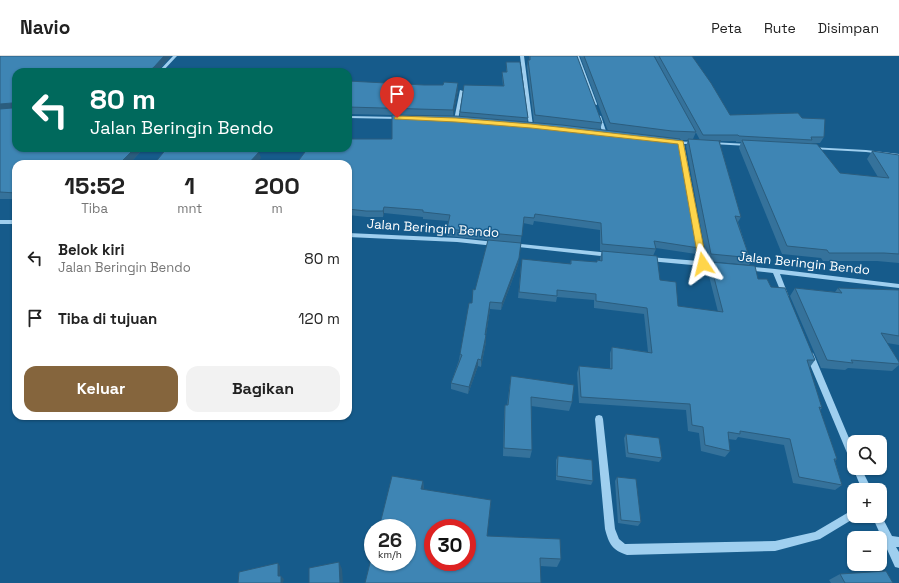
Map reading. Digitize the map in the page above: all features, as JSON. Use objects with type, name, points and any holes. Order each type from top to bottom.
[{"type":"street","points":[[164,68],[175,56]]},
{"type":"street","points":[[522,56],[531,126]]},
{"type":"street","points":[[577,56],[596,107]]},
{"type":"street","points":[[456,120],[461,91]]},
{"type":"street","points":[[598,114],[605,134]]},
{"type":"street","points":[[352,117],[404,118]]},
{"type":"street","points":[[448,120],[463,120]]},
{"type":"street","points":[[524,125],[538,127]]},
{"type":"street","points":[[598,134],[612,135]]},
{"type":"street","points":[[669,142],[698,143],[694,136]]},
{"type":"street","points":[[681,142],[703,264]]},
{"type":"street","points":[[705,143],[758,145]]},
{"type":"street","points":[[804,148],[866,151],[899,155]]},
{"type":"street","points":[[0,222],[12,222]]},
{"type":"street","name":"Jalan Beringin Bendo","points":[[352,235],[457,240],[616,255]]},
{"type":"street","name":"Jalan Beringin Bendo","points":[[639,258],[724,266]]},
{"type":"street","name":"Jalan Beringin Bendo","points":[[739,268],[899,286]]},
{"type":"street","points":[[775,271],[790,308]]},
{"type":"street","points":[[806,344],[847,443]]},
{"type":"street","points":[[599,419],[610,529],[613,542],[619,548],[627,550],[775,546],[817,536],[847,518]]},
{"type":"street","points":[[880,523],[899,562]]},
{"type":"street","points":[[888,541],[899,542]]},
{"type":"building","points":[[0,56],[164,56],[153,68],[12,68],[12,103],[0,104]]},
{"type":"building","points":[[530,56],[577,56],[602,123],[535,115],[528,60],[530,60]]},
{"type":"building","points":[[584,56],[654,56],[696,132],[672,131],[610,123]]},
{"type":"building","points":[[659,56],[692,56],[711,83],[730,115],[798,113],[802,118],[825,119],[824,137],[811,137],[812,140],[738,135],[703,135]]},
{"type":"building","points":[[506,62],[520,62],[528,118],[460,112],[464,85],[504,86],[502,72],[507,72]]},
{"type":"building","points":[[352,81],[424,85],[443,85],[444,82],[458,83],[453,110],[352,107]]},
{"type":"building","points":[[12,108],[12,152],[131,152],[123,160],[12,160],[12,193],[0,192],[0,109]]},
{"type":"building","points":[[392,115],[456,116],[562,125],[680,139],[699,248],[654,241],[656,249],[602,244],[601,223],[535,214],[534,218],[524,217],[522,236],[447,229],[450,215],[423,212],[423,210],[384,207],[383,211],[352,209],[352,160],[299,160],[305,152],[352,152],[352,139],[392,139]]},
{"type":"building","points":[[688,139],[721,141],[719,141],[741,217],[735,216],[749,256],[752,256],[753,258],[711,254]]},
{"type":"building","points":[[742,140],[817,144],[840,173],[889,178],[872,151],[899,155],[899,254],[829,253],[827,250],[787,246]]},
{"type":"building","points":[[164,152],[259,152],[252,160],[157,160]]},
{"type":"building","points":[[488,240],[521,243],[519,258],[502,303],[490,302],[481,360],[478,359],[469,387],[451,383],[462,355],[460,354],[469,303],[472,303],[473,289],[475,290]]},
{"type":"building","points":[[602,251],[657,256],[660,280],[676,282],[678,306],[723,312],[710,262],[755,266],[758,279],[767,279],[771,287],[785,288],[815,360],[807,360],[822,408],[819,407],[837,459],[834,459],[842,485],[799,477],[790,439],[740,431],[740,434],[728,432],[730,451],[705,445],[703,427],[692,425],[690,404],[581,397],[579,366],[612,369],[612,347],[652,353],[647,308],[596,301],[596,294],[557,290],[557,296],[519,292],[522,259],[571,264],[571,260],[597,262],[597,260],[602,261]]},
{"type":"building","points":[[795,288],[842,293],[838,288],[899,290],[899,336],[881,333],[899,364],[851,360],[853,363],[827,360]]},
{"type":"building","points":[[511,376],[574,385],[572,402],[531,397],[532,450],[504,448],[505,405],[508,405]]},
{"type":"building","points":[[626,434],[659,438],[662,458],[628,453]]},
{"type":"building","points":[[558,456],[592,460],[593,481],[557,476]]},
{"type":"building","points":[[392,476],[423,481],[421,489],[491,500],[487,536],[560,539],[561,559],[540,558],[541,583],[365,583],[368,571],[416,571],[416,519],[381,519]]},
{"type":"building","points":[[617,477],[636,479],[641,522],[621,520]]},
{"type":"building","points":[[339,562],[340,583],[309,583],[309,568]]},
{"type":"building","points":[[278,563],[278,576],[281,576],[281,583],[238,583],[239,572]]},
{"type":"building","points":[[886,571],[893,583],[845,583],[840,574]]},
{"type":"route","points":[[397,118],[456,120],[531,126],[669,142],[681,142],[703,264]]}]
